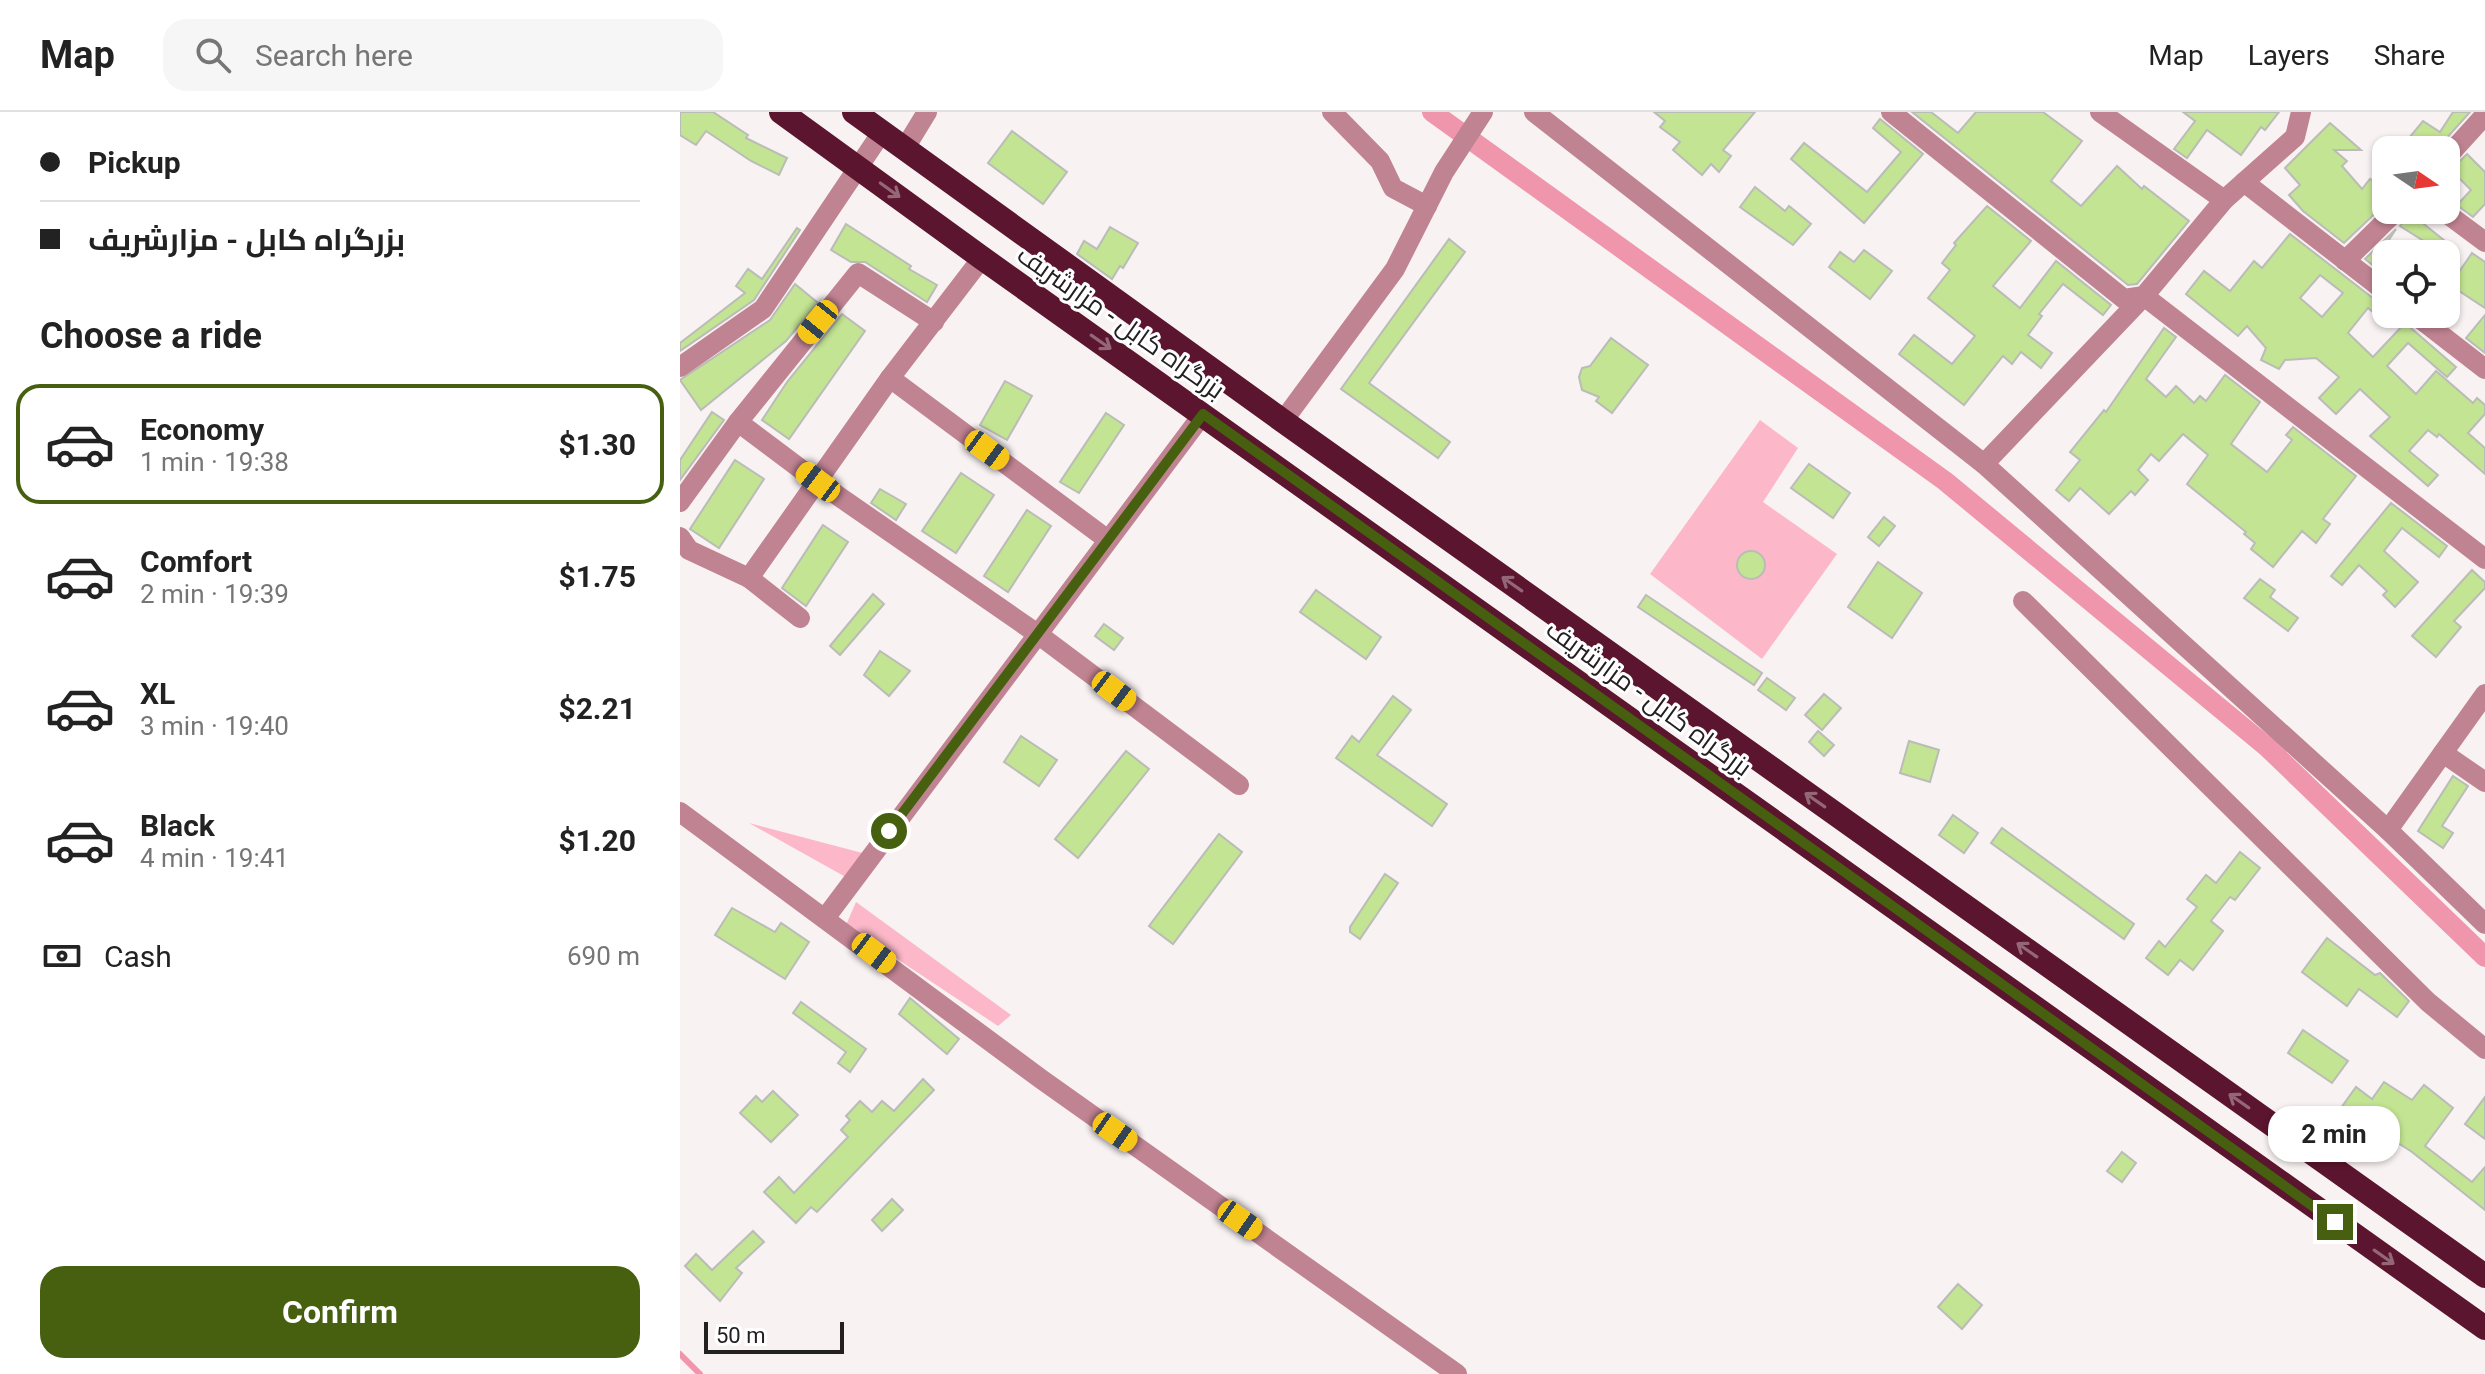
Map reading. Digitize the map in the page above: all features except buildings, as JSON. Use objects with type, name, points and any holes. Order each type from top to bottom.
[{"type":"highway","name":"بزرگراه کابل - مزارشریف","points":[[781,112],[2485,1328]]},
{"type":"highway","name":"بزرگراه کابل - مزارشریف","points":[[854,112],[2485,1276]]},
{"type":"street","points":[[905,148],[927,112]]},
{"type":"street","points":[[1332,112],[1380,161],[1393,188],[1427,206]]},
{"type":"street","points":[[1283,421],[1395,269],[1444,172],[1483,112]]},
{"type":"street","points":[[1534,112],[1984,464],[2388,830],[2485,924]]},
{"type":"street","points":[[1891,112],[2067,251],[2103,285],[2124,299],[2144,296],[2485,559]]},
{"type":"street","points":[[2100,112],[2224,200]]},
{"type":"street","points":[[1984,464],[2144,296],[2224,200],[2295,137],[2301,112]]},
{"type":"street","points":[[2460,143],[2485,115]]},
{"type":"street","points":[[680,367],[763,309],[882,132]]},
{"type":"street","points":[[2244,182],[2372,281]]},
{"type":"street","points":[[2460,223],[2485,242]]},
{"type":"street","points":[[2345,261],[2383,224]]},
{"type":"street","points":[[749,578],[890,378],[982,258]]},
{"type":"street","points":[[680,502],[738,422],[858,273],[934,322]]},
{"type":"street","points":[[2432,328],[2485,369]]},
{"type":"street","points":[[890,378],[1108,540]]},
{"type":"street","points":[[826,917],[1203,414]]},
{"type":"street","points":[[738,422],[818,482],[1039,635],[1239,785]]},
{"type":"street","points":[[680,537],[689,550],[749,578],[800,618]]},
{"type":"street","points":[[2023,601],[2417,991],[2485,1049]]},
{"type":"street","points":[[2388,830],[2485,694]]},
{"type":"street","points":[[2443,753],[2485,782]]},
{"type":"street","points":[[680,812],[1041,1079],[1457,1374]]},
{"type":"shaded area","points":[[1760,420],[1798,448],[1763,502],[1837,554],[1762,659],[1650,574]]},
{"type":"shaded area","points":[[749,823],[870,855],[851,880]]},
{"type":"shaded area","points":[[856,902],[1011,1015],[998,1026],[846,925]]},
{"type":"waterway","points":[[1432,112],[1945,481],[2267,747],[2485,957]]},
{"type":"waterway","points":[[680,1354],[700,1374]]},
{"type":"route","points":[[889,831],[1203,414],[2335,1222]]}]
